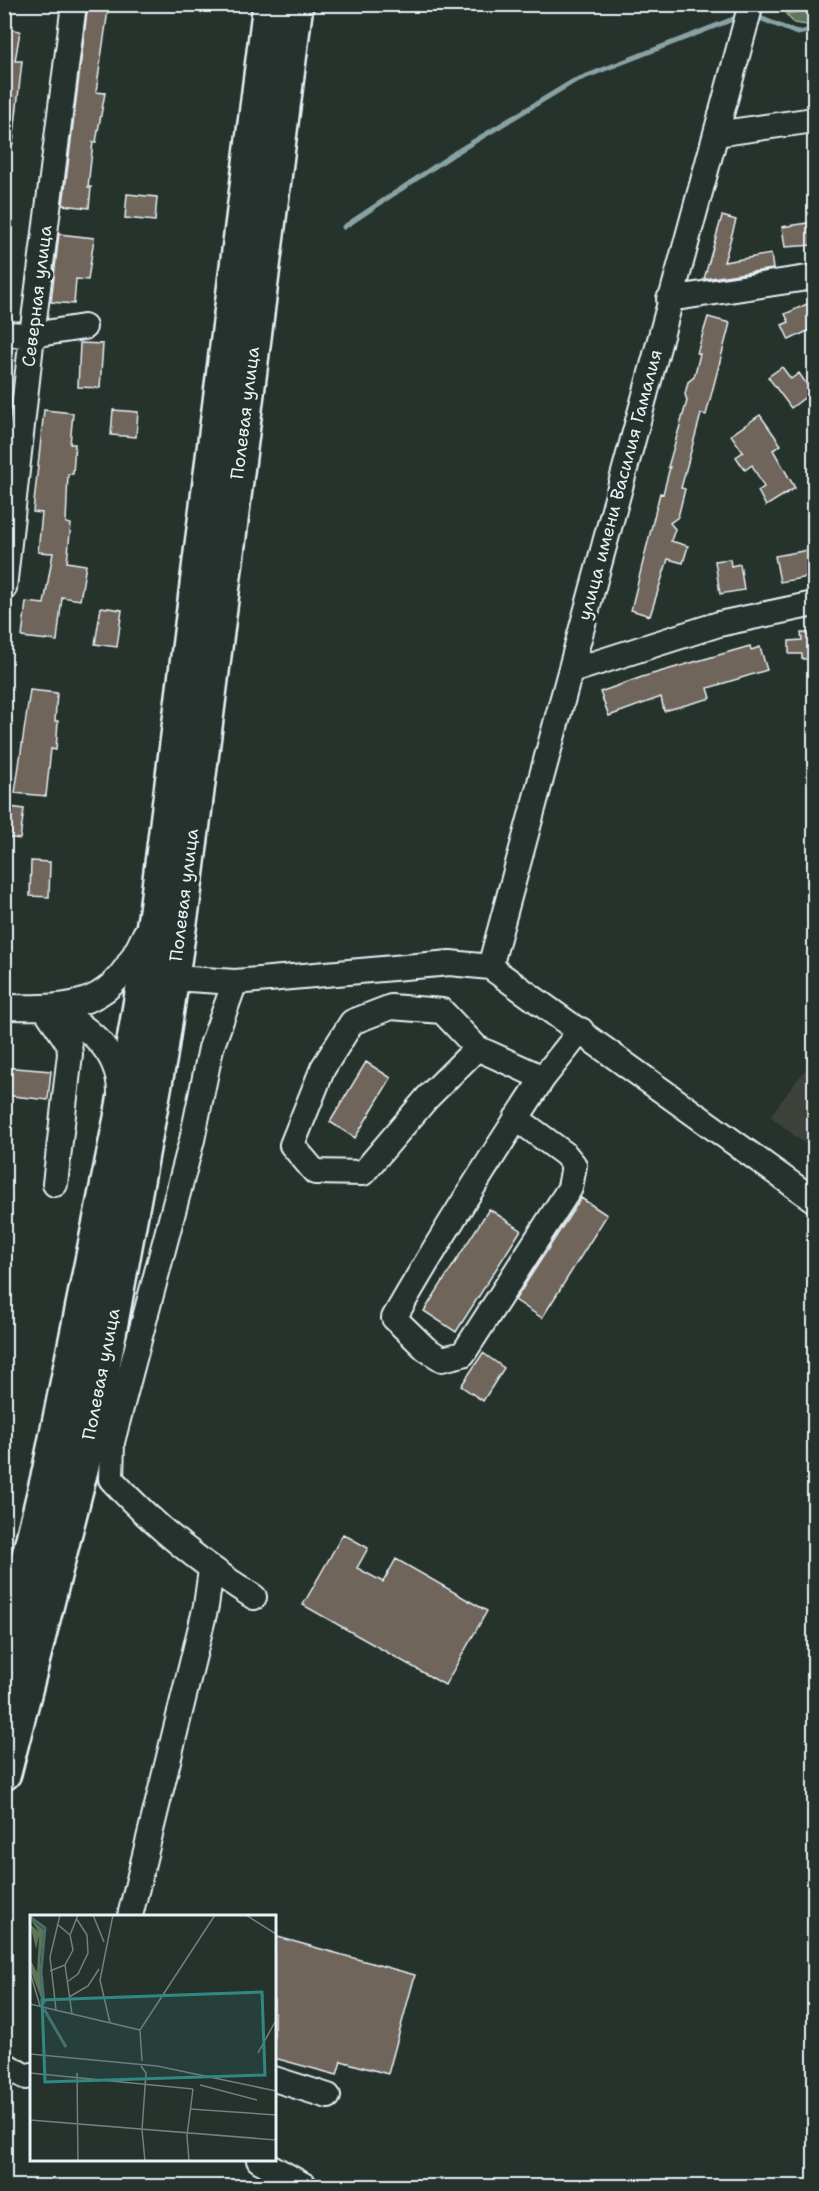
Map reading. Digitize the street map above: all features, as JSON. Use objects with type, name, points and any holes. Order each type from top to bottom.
[{"type":"highway","name":"Полевая улица","points":[[4,1658],[49,1473],[121,1118],[156,911],[270,4]]},
{"type":"highway","name":"Полевая улица","points":[[4,1773],[92,1426],[173,978],[296,4]]},
{"type":"street","name":"Северная улица","points":[[4,588],[32,335],[74,4]]},
{"type":"street","name":"улица имени Василия Гамалия","points":[[490,967],[669,299],[751,4]]},
{"type":"street","points":[[716,134],[814,120]]},
{"type":"street","points":[[669,299],[814,277]]},
{"type":"street","points":[[4,334],[32,335],[84,327]]},
{"type":"street","points":[[571,671],[719,624],[814,604]]},
{"type":"street","points":[[4,1007],[49,1007],[88,1001],[109,990],[132,963],[156,911]]},
{"type":"street","points":[[173,978],[235,982],[450,963],[490,967],[581,1030],[814,1200]]},
{"type":"street","points":[[235,982],[210,1048],[192,1140],[112,1442],[111,1479],[143,1514],[211,1570],[254,1597]]},
{"type":"street","points":[[49,1007],[96,1035],[110,1054],[120,1078],[121,1118]]},
{"type":"street","points":[[49,1007],[69,1044],[70,1054],[55,1184]]},
{"type":"street","points":[[477,1048],[427,1098],[363,1173],[315,1173],[292,1145],[322,1068],[352,1022],[391,1007],[442,1011],[477,1048],[543,1078]]},
{"type":"street","points":[[516,1118],[566,1154],[574,1165],[570,1188],[463,1354],[441,1359],[426,1349],[394,1318],[465,1196],[516,1118],[543,1078],[581,1030]]},
{"type":"street","points":[[130,1915],[206,1606],[211,1570]]},
{"type":"street","points":[[4,2064],[26,2078],[30,2075]]},
{"type":"street","points":[[276,2080],[327,2096]]},
{"type":"street","points":[[261,2161],[305,2187]]},
{"type":"shaded area","points":[[814,1058],[814,1151],[770,1116]]},
{"type":"green space","points":[[807,10],[808,14],[814,13],[814,26],[794,23],[786,14]]},
{"type":"building","points":[[88,4],[109,4],[96,92],[105,93],[96,142],[93,142],[88,187],[91,187],[89,208],[63,205]]},
{"type":"building","points":[[4,28],[20,31],[15,61],[22,61],[13,144],[4,144]]},
{"type":"building","points":[[127,194],[157,197],[155,221],[125,218]]},
{"type":"building","points":[[722,216],[736,220],[724,262],[771,254],[773,269],[704,279]]},
{"type":"building","points":[[814,222],[814,245],[785,247],[782,227]]},
{"type":"building","points":[[59,234],[94,238],[88,280],[76,279],[74,304],[51,302]]},
{"type":"building","points":[[809,303],[814,315],[814,328],[789,340],[782,325],[789,322],[785,314]]},
{"type":"building","points":[[708,317],[730,323],[706,415],[701,414],[681,488],[685,489],[678,517],[670,523],[675,529],[671,541],[688,546],[683,563],[668,559],[650,616],[631,610],[660,493],[663,494],[670,467],[668,467],[687,401],[685,394],[688,382],[694,377],[700,354],[697,353]]},
{"type":"building","points":[[80,343],[103,344],[100,388],[78,387]]},
{"type":"building","points":[[782,367],[791,379],[799,373],[812,392],[791,408],[768,377]]},
{"type":"building","points":[[44,410],[73,413],[70,444],[75,444],[73,474],[68,474],[66,523],[71,524],[67,562],[86,565],[80,600],[62,597],[57,641],[22,637],[26,602],[44,604],[53,553],[38,552],[42,513],[33,512]]},
{"type":"building","points":[[113,410],[138,412],[136,437],[111,435]]},
{"type":"building","points":[[760,415],[781,445],[773,450],[795,488],[766,506],[758,491],[764,487],[752,465],[745,470],[736,457],[743,452],[731,435]]},
{"type":"building","points":[[814,549],[814,576],[780,582],[775,556]]},
{"type":"building","points":[[730,559],[731,566],[740,564],[744,590],[720,594],[715,561]]},
{"type":"building","points":[[101,607],[122,610],[117,647],[95,644]]},
{"type":"building","points":[[801,633],[814,633],[814,659],[802,659],[802,654],[789,654],[789,641],[802,640]]},
{"type":"building","points":[[750,646],[751,650],[760,647],[767,670],[708,688],[711,698],[664,711],[661,697],[609,716],[600,692],[642,677]]},
{"type":"building","points":[[30,690],[57,693],[56,750],[51,749],[46,796],[15,793]]},
{"type":"building","points":[[4,806],[24,809],[20,839],[4,837]]},
{"type":"building","points":[[31,861],[50,862],[49,897],[30,896]]},
{"type":"building","points":[[366,1062],[391,1078],[355,1138],[330,1122]]},
{"type":"building","points":[[4,1067],[51,1071],[48,1100],[4,1095]]},
{"type":"building","points":[[581,1198],[607,1215],[542,1318],[515,1300]]},
{"type":"building","points":[[489,1209],[521,1230],[456,1332],[424,1311]]},
{"type":"building","points":[[483,1353],[504,1368],[483,1401],[461,1386]]},
{"type":"building","points":[[343,1534],[368,1548],[357,1568],[383,1582],[396,1559],[487,1611],[445,1685],[303,1605]]},
{"type":"building","points":[[276,1937],[415,1975],[388,2074],[341,2061],[337,2075],[276,2059]]},
{"type":"waterway","points":[[344,227],[455,153],[574,81],[741,16]]},
{"type":"waterway","points":[[755,16],[797,33],[814,30]]}]
